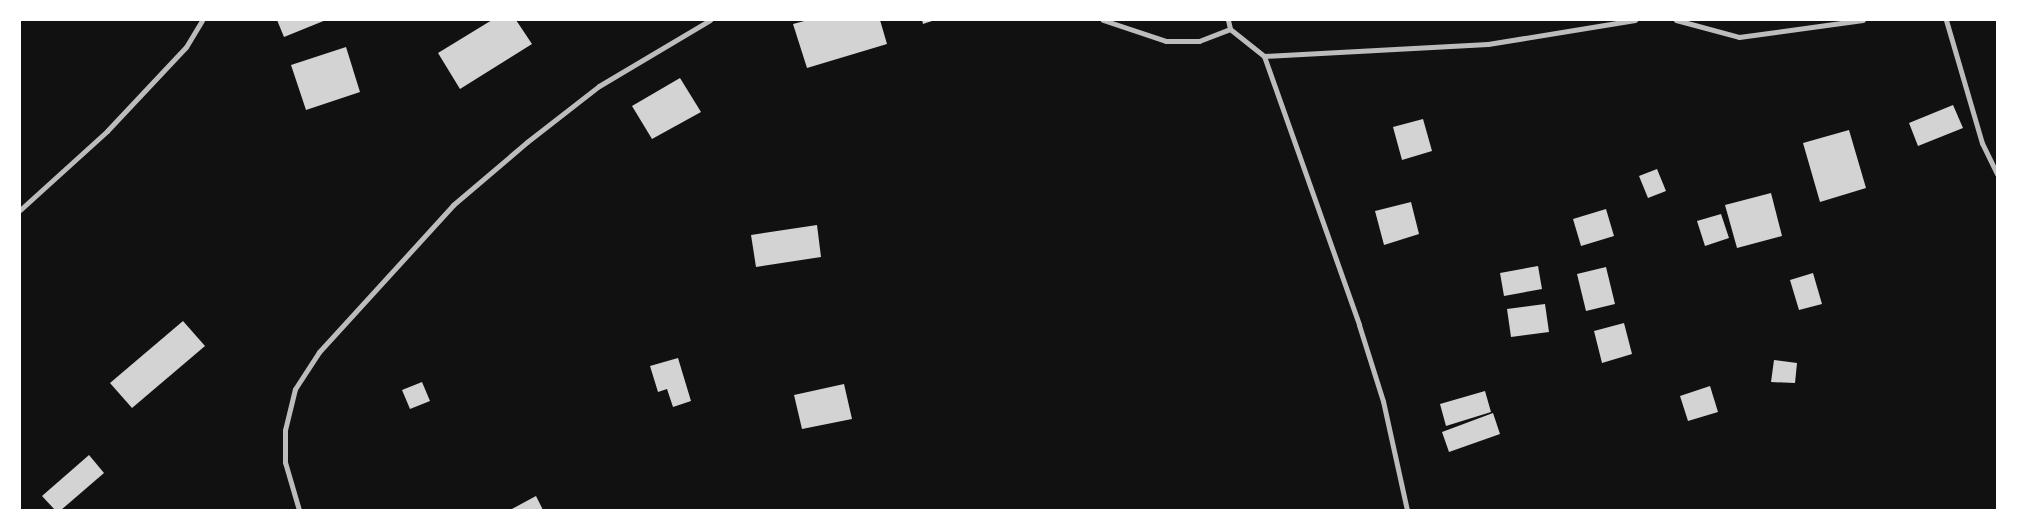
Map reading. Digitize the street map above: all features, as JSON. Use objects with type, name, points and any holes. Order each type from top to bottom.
[{"type":"street","points":[[20,210],[107,131],[186,47],[202,20]]},
{"type":"street","points":[[299,510],[285,462],[285,430],[295,389],[319,352],[447,212],[520,149],[599,86],[710,20]]},
{"type":"street","points":[[1102,20],[1166,42],[1199,41],[1230,29]]},
{"type":"street","points":[[1228,20],[1230,29],[1264,56],[1371,363],[1407,510]]},
{"type":"street","points":[[1264,56],[1488,44],[1636,20]]},
{"type":"street","points":[[1676,20],[1739,37],[1863,20]]},
{"type":"street","points":[[1946,20],[1982,143],[1997,174]]},
{"type":"building","points":[[277,20],[326,20],[284,37]]},
{"type":"building","points":[[492,20],[516,20],[532,44],[460,89],[438,53]]},
{"type":"building","points":[[808,20],[880,20],[887,44],[807,68],[793,24]]},
{"type":"building","points":[[922,20],[935,20],[923,24]]},
{"type":"building","points":[[346,47],[360,92],[306,110],[291,65]]},
{"type":"building","points":[[680,78],[701,112],[652,139],[632,106]]},
{"type":"building","points":[[1953,105],[1963,128],[1918,146],[1909,123]]},
{"type":"building","points":[[1423,119],[1432,151],[1402,160],[1393,127]]},
{"type":"building","points":[[1849,130],[1866,188],[1820,202],[1803,143]]},
{"type":"building","points":[[1657,169],[1666,191],[1648,198],[1639,176]]},
{"type":"building","points":[[1771,193],[1782,236],[1737,248],[1725,205]]},
{"type":"building","points":[[1411,202],[1419,234],[1384,245],[1375,211]]},
{"type":"building","points":[[1606,209],[1614,236],[1581,246],[1573,219]]},
{"type":"building","points":[[1721,214],[1729,238],[1705,246],[1697,221]]},
{"type":"building","points":[[817,225],[821,257],[756,267],[751,235]]},
{"type":"building","points":[[1538,266],[1542,289],[1504,296],[1500,273]]},
{"type":"building","points":[[1606,267],[1615,304],[1586,311],[1577,274]]},
{"type":"building","points":[[1813,273],[1822,304],[1799,310],[1790,280]]},
{"type":"building","points":[[1545,304],[1549,332],[1511,337],[1507,309]]},
{"type":"building","points":[[183,321],[205,346],[132,408],[110,383]]},
{"type":"building","points":[[1624,323],[1632,354],[1602,363],[1594,331]]},
{"type":"building","points":[[678,358],[691,401],[673,407],[667,389],[658,392],[650,366]]},
{"type":"building","points":[[1774,360],[1797,363],[1795,383],[1771,382]]},
{"type":"building","points":[[422,382],[430,401],[410,409],[402,390]]},
{"type":"building","points":[[844,384],[852,419],[802,429],[794,395]]},
{"type":"building","points":[[1710,386],[1718,412],[1688,421],[1680,396]]},
{"type":"building","points":[[1485,391],[1491,412],[1446,426],[1440,404]]},
{"type":"building","points":[[1493,413],[1500,434],[1449,452],[1442,432]]},
{"type":"building","points":[[89,455],[104,473],[61,510],[55,510],[42,496]]},
{"type":"building","points":[[536,496],[543,510],[510,510]]}]
